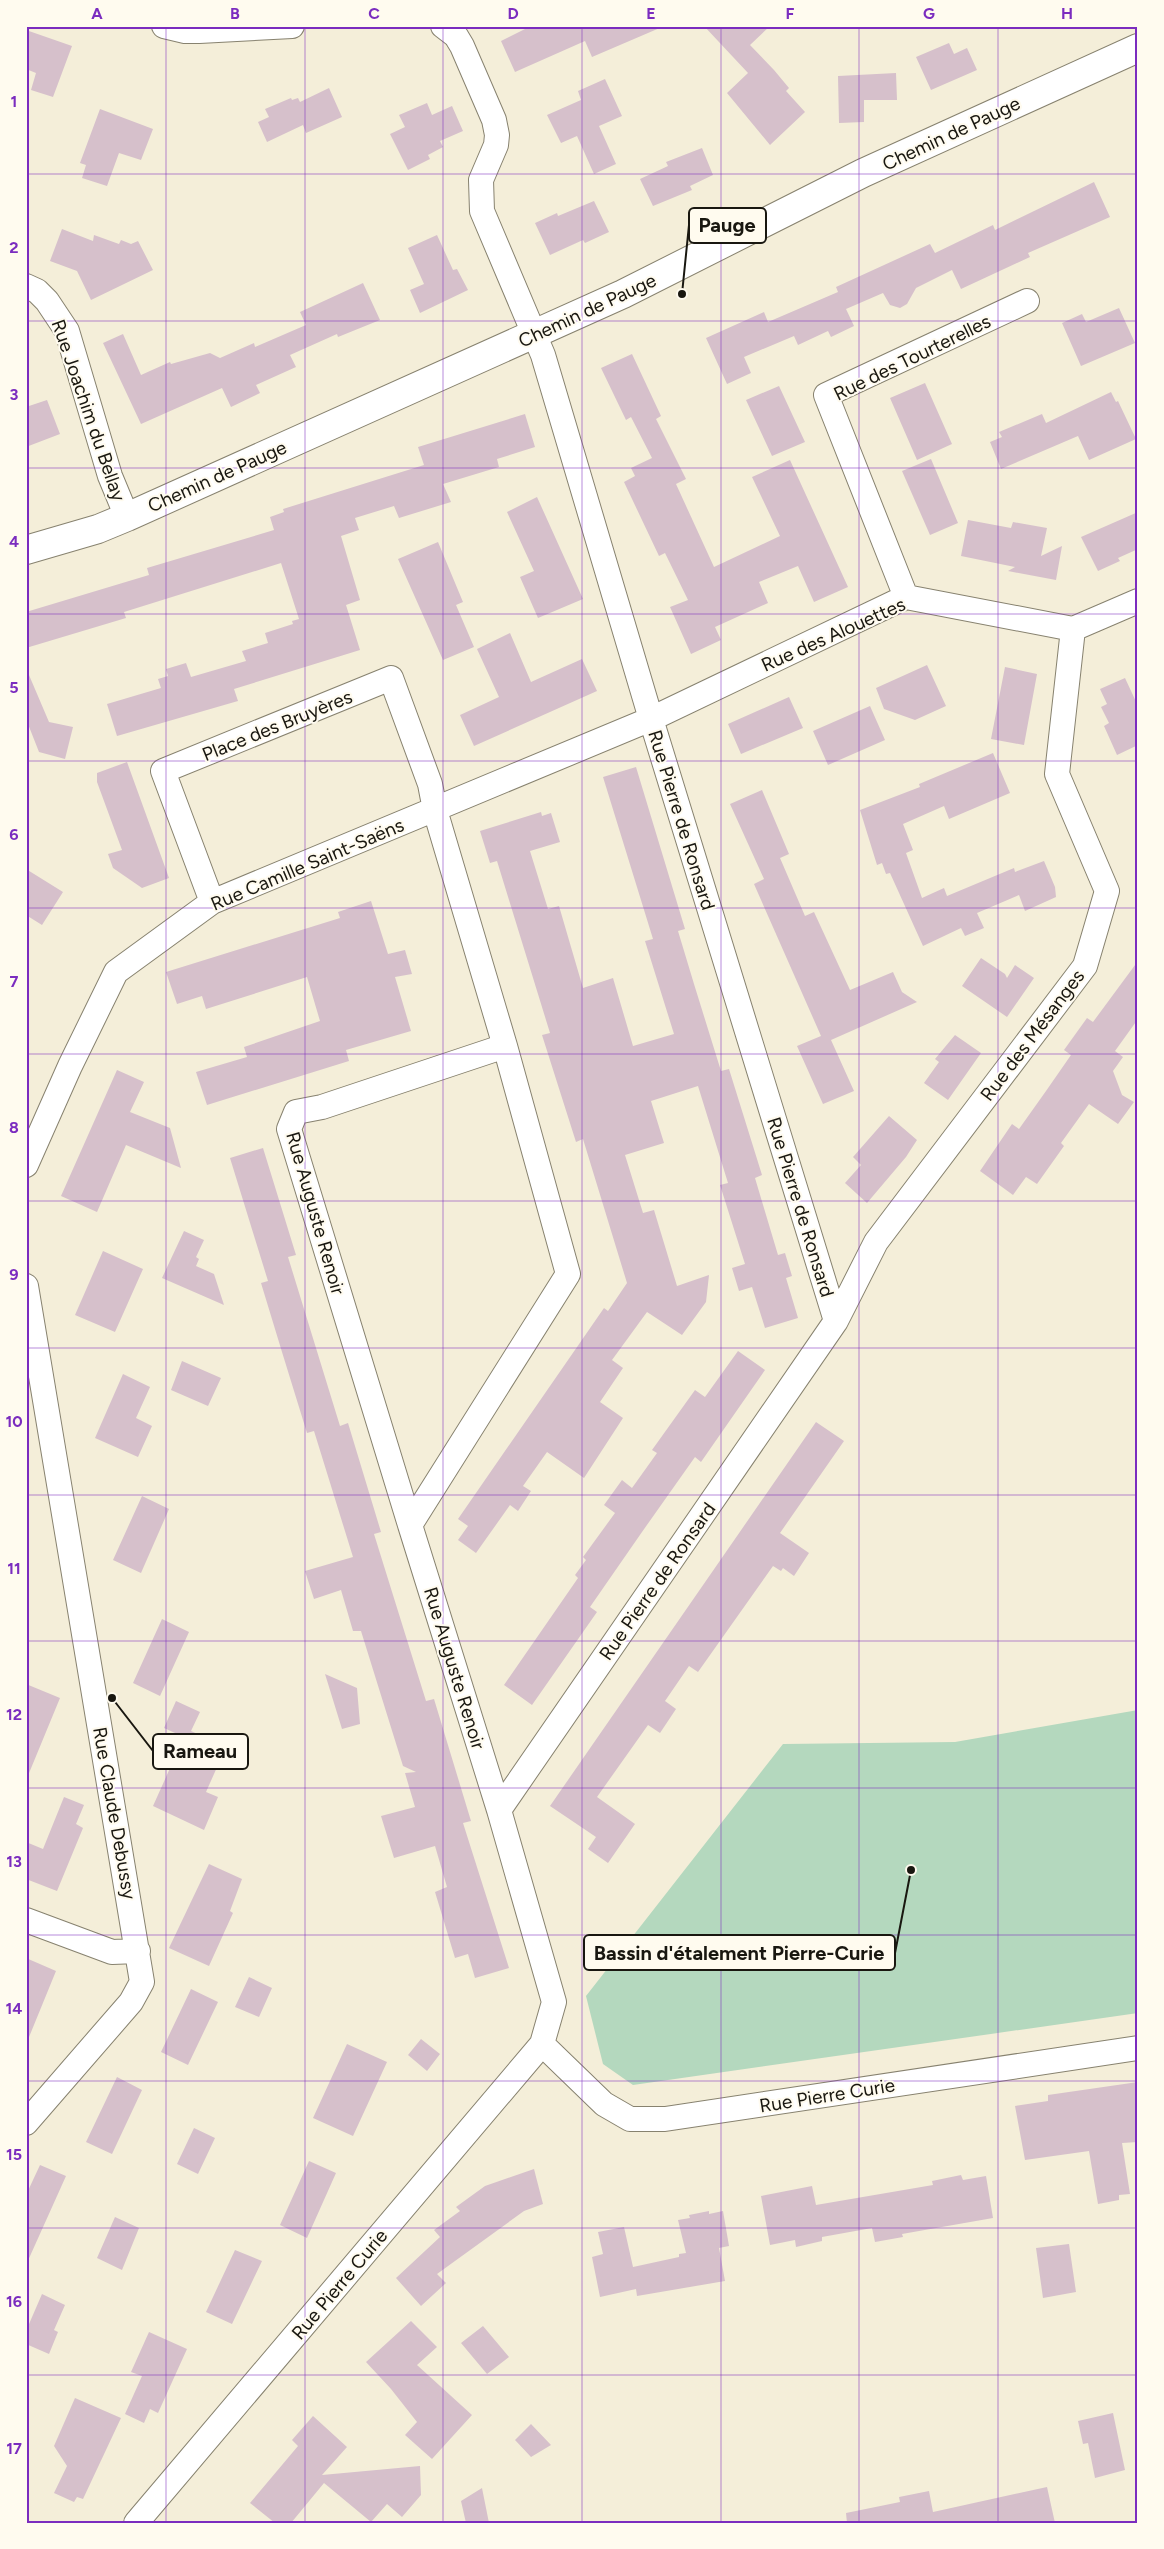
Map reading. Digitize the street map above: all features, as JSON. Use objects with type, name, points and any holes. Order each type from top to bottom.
[{"type":"street","points":[[164,26],[200,31],[292,26]]},
{"type":"street","name":"Rue Pierre de Ronsard","points":[[443,26],[456,36],[462,46],[497,128],[496,145],[481,180],[482,211],[535,334],[836,1321],[499,1810]]},
{"type":"street","name":"Chemin de Pauge","points":[[26,550],[98,529],[127,517],[535,334],[693,260],[863,173],[1138,48]]},
{"type":"street","name":"Rue Joachim du Bellay","points":[[26,286],[37,291],[47,301],[67,331],[110,476],[127,517]]},
{"type":"street","name":"Rue des Tourterelles","points":[[906,597],[826,396],[1027,301]]},
{"type":"street","name":"Rue des Alouettes","points":[[651,719],[906,597],[1073,629]]},
{"type":"street","points":[[1073,629],[1138,601]]},
{"type":"street","name":"Rue des Mésanges","points":[[836,1321],[876,1242],[1085,966],[1107,891],[1057,774],[1073,629]]},
{"type":"street","name":"Place des Bruyères","points":[[212,902],[163,771],[391,678],[430,784],[434,810]]},
{"type":"street","name":"Rue Camille Saint-Saëns","points":[[26,1165],[70,1066],[116,972],[212,902],[651,719]]},
{"type":"street","points":[[410,1525],[568,1274],[505,1046],[434,810]]},
{"type":"street","name":"Rue Auguste Renoir","points":[[499,1810],[289,1129],[296,1112],[322,1107],[505,1046]]},
{"type":"street","name":"Rue Claude Debussy","points":[[26,1286],[30,1326],[142,1982],[131,2002],[26,2123]]},
{"type":"street","name":"Rue Pierre Curie","points":[[136,2523],[542,2044],[554,2002],[499,1810]]},
{"type":"street","points":[[26,1920],[112,1952],[138,1951]]},
{"type":"street","name":"Rue Pierre Curie","points":[[542,2044],[604,2104],[630,2119],[665,2119],[1138,2048]]},
{"type":"green space","points":[[1138,1710],[1138,2013],[633,2085],[603,2064],[586,1996],[783,1744],[955,1742]]},
{"type":"building","points":[[531,26],[662,27],[592,57],[585,41],[515,72],[501,41]]},
{"type":"building","points":[[704,26],[770,26],[750,45],[789,88],[786,91],[805,112],[770,145],[727,93],[748,73]]},
{"type":"building","points":[[26,30],[72,46],[53,97],[31,90],[36,73],[26,69]]},
{"type":"building","points":[[949,43],[954,54],[967,48],[977,70],[931,90],[916,57]]},
{"type":"building","points":[[896,73],[897,100],[864,100],[864,122],[839,123],[838,76]]},
{"type":"building","points":[[605,79],[622,116],[599,126],[616,164],[594,174],[577,136],[561,143],[547,115],[581,100],[578,91]]},
{"type":"building","points":[[329,88],[342,117],[306,133],[303,125],[267,142],[258,122],[269,117],[265,109],[291,98],[292,100],[298,98],[300,102]]},
{"type":"building","points":[[427,103],[432,115],[452,106],[463,131],[440,141],[443,147],[428,155],[430,159],[408,170],[390,134],[405,127],[399,115]]},
{"type":"building","points":[[100,109],[153,129],[141,160],[119,153],[107,186],[82,178],[86,165],[80,163]]},
{"type":"building","points":[[702,148],[713,175],[690,186],[692,190],[653,206],[640,179],[668,166],[666,162]]},
{"type":"building","points":[[1094,182],[1110,217],[1028,253],[1030,257],[961,289],[952,270],[916,288],[907,304],[900,308],[890,305],[883,293],[846,309],[854,326],[831,337],[828,331],[798,345],[794,336],[744,357],[751,373],[727,384],[706,338],[764,312],[768,322],[838,292],[836,287],[930,244],[935,253],[993,225],[995,230]]},
{"type":"building","points":[[594,201],[609,232],[585,243],[583,240],[550,255],[535,223],[557,213],[558,216]]},
{"type":"building","points":[[62,229],[93,241],[94,235],[119,244],[121,240],[131,244],[138,241],[153,270],[91,300],[77,271],[50,261]]},
{"type":"building","points":[[437,235],[453,270],[457,269],[468,290],[420,313],[410,290],[424,284],[408,248]]},
{"type":"building","points":[[363,283],[380,320],[338,337],[337,334],[290,355],[296,367],[256,385],[260,393],[231,407],[222,388],[141,424],[103,343],[123,334],[141,375],[170,362],[171,364],[210,353],[220,358],[254,343],[255,347],[306,325],[300,312]]},
{"type":"building","points":[[1119,308],[1135,343],[1081,366],[1062,323],[1082,314],[1086,322]]},
{"type":"building","points":[[632,354],[661,416],[656,419],[686,479],[676,484],[714,567],[780,536],[752,477],[790,460],[848,587],[814,602],[798,566],[759,582],[768,603],[715,627],[721,640],[691,654],[670,607],[688,600],[665,553],[659,556],[624,482],[635,476],[631,468],[652,458],[631,417],[626,420],[601,368]]},
{"type":"building","points":[[925,383],[952,444],[917,460],[890,398]]},
{"type":"building","points":[[779,386],[805,442],[772,456],[746,400]]},
{"type":"building","points":[[1111,392],[1116,402],[1118,401],[1136,439],[1089,460],[1078,436],[1001,469],[990,442],[1002,437],[999,432],[1042,414],[1046,423]]},
{"type":"building","points":[[47,400],[60,434],[26,447],[26,407]]},
{"type":"building","points":[[525,414],[535,447],[497,459],[499,467],[443,484],[451,502],[399,518],[394,506],[355,518],[359,530],[341,536],[360,600],[346,605],[360,650],[234,689],[238,701],[117,736],[107,704],[161,688],[158,679],[168,676],[166,669],[186,663],[191,677],[246,661],[242,651],[268,643],[265,633],[293,624],[292,621],[299,619],[281,563],[124,612],[126,618],[26,648],[26,612],[149,575],[147,568],[274,530],[270,517],[284,512],[283,509],[424,465],[418,447]]},
{"type":"building","points":[[931,459],[958,523],[930,535],[902,471]]},
{"type":"building","points":[[537,497],[583,599],[538,618],[520,577],[534,571],[507,512]]},
{"type":"building","points":[[1138,512],[1138,549],[1118,558],[1120,561],[1098,571],[1081,537]]},
{"type":"building","points":[[968,520],[1011,528],[1013,522],[1047,528],[1041,556],[1062,546],[1056,580],[1008,571],[1015,567],[961,556]]},
{"type":"building","points":[[438,542],[463,602],[456,605],[474,647],[443,660],[398,559]]},
{"type":"building","points":[[510,633],[531,682],[582,659],[597,691],[474,746],[460,715],[499,697],[477,649]]},
{"type":"building","points":[[927,665],[946,706],[915,720],[884,709],[876,688]]},
{"type":"building","points":[[1005,667],[1037,674],[1024,745],[991,739]]},
{"type":"building","points":[[26,668],[49,722],[73,727],[65,759],[39,752],[26,719]]},
{"type":"building","points":[[1125,678],[1138,706],[1138,745],[1117,755],[1104,726],[1109,723],[1101,707],[1107,704],[1100,689]]},
{"type":"building","points":[[789,697],[803,728],[741,754],[728,724]]},
{"type":"building","points":[[870,706],[885,740],[828,765],[813,731]]},
{"type":"building","points":[[993,753],[1010,793],[949,819],[944,806],[903,824],[913,850],[906,853],[922,898],[944,888],[947,896],[1014,868],[1015,872],[1044,861],[1055,887],[1056,897],[1025,911],[1019,895],[977,913],[984,928],[965,936],[961,928],[923,946],[890,873],[886,874],[882,863],[877,865],[860,810],[920,787],[919,784]]},
{"type":"building","points":[[127,762],[169,878],[142,888],[113,868],[108,854],[122,850],[97,782],[97,773]]},
{"type":"building","points":[[636,767],[685,929],[678,931],[694,984],[721,1071],[729,1069],[762,1175],[755,1178],[778,1255],[785,1253],[792,1276],[786,1278],[798,1318],[765,1328],[752,1287],[739,1291],[732,1268],[745,1264],[720,1185],[728,1183],[698,1086],[651,1101],[664,1143],[625,1155],[643,1213],[654,1210],[677,1286],[709,1275],[706,1302],[682,1335],[647,1312],[612,1360],[623,1368],[600,1402],[623,1418],[584,1478],[547,1452],[523,1486],[531,1491],[518,1511],[510,1505],[476,1553],[458,1540],[468,1526],[458,1519],[604,1308],[608,1311],[627,1283],[583,1139],[576,1142],[542,1035],[550,1033],[497,861],[490,863],[480,831],[541,812],[542,816],[551,813],[560,842],[530,851],[548,909],[559,906],[583,988],[613,978],[633,1046],[674,1034],[645,941],[653,939],[603,777]]},
{"type":"building","points":[[762,790],[789,854],[780,858],[805,916],[814,912],[850,990],[893,972],[902,992],[917,1002],[831,1040],[854,1091],[823,1104],[797,1046],[821,1036],[754,884],[764,879],[730,804]]},
{"type":"building","points":[[26,869],[63,892],[42,925],[26,915]]},
{"type":"building","points":[[371,901],[388,954],[405,950],[412,974],[395,977],[411,1031],[346,1050],[349,1061],[207,1105],[196,1072],[247,1057],[244,1047],[320,1021],[307,977],[206,1009],[202,996],[177,1004],[166,972],[340,918],[338,912]]},
{"type":"building","points":[[981,958],[1005,974],[1007,978],[1015,965],[1034,978],[1007,1017],[962,986]]},
{"type":"building","points":[[1138,961],[1138,1019],[1115,1051],[1123,1057],[1113,1071],[1122,1095],[1134,1102],[1118,1124],[1089,1104],[1061,1143],[1064,1146],[1037,1184],[1026,1177],[1013,1195],[980,1171],[1012,1124],[1019,1129],[1046,1091],[1071,1055],[1064,1050],[1087,1018],[1093,1022]]},
{"type":"building","points":[[955,1035],[981,1053],[948,1100],[924,1083],[939,1062],[935,1059]]},
{"type":"building","points":[[117,1070],[144,1082],[130,1112],[170,1128],[181,1168],[126,1145],[97,1212],[61,1196]]},
{"type":"building","points":[[889,1116],[917,1140],[906,1157],[867,1203],[845,1183],[861,1165],[853,1157]]},
{"type":"building","points":[[263,1148],[296,1255],[288,1257],[340,1426],[348,1423],[381,1532],[374,1534],[426,1701],[434,1699],[471,1821],[463,1823],[509,1968],[475,1978],[468,1954],[455,1958],[435,1892],[447,1887],[435,1846],[394,1858],[381,1816],[415,1807],[405,1773],[416,1772],[403,1766],[361,1631],[353,1631],[341,1590],[314,1599],[305,1571],[353,1557],[314,1431],[307,1433],[282,1352],[261,1283],[268,1281],[230,1158]]},
{"type":"building","points":[[184,1231],[204,1240],[196,1257],[199,1259],[196,1266],[214,1274],[224,1305],[162,1278]]},
{"type":"building","points":[[103,1251],[143,1269],[115,1332],[75,1315]]},
{"type":"building","points":[[738,1351],[765,1370],[701,1462],[695,1457],[642,1532],[590,1607],[597,1612],[532,1705],[504,1685],[578,1578],[575,1575],[586,1560],[583,1557],[615,1513],[604,1505],[622,1480],[632,1488],[657,1453],[652,1450],[695,1390],[705,1397]]},
{"type":"building","points":[[182,1361],[221,1378],[208,1406],[171,1390]]},
{"type":"building","points":[[123,1374],[150,1387],[136,1418],[152,1426],[138,1457],[95,1438]]},
{"type":"building","points":[[816,1422],[844,1441],[780,1533],[809,1553],[794,1576],[783,1568],[781,1571],[773,1566],[698,1672],[689,1666],[665,1701],[676,1709],[660,1733],[648,1725],[597,1797],[635,1824],[608,1863],[588,1849],[596,1837],[550,1806]]},
{"type":"building","points":[[142,1496],[169,1509],[141,1573],[113,1560]]},
{"type":"building","points":[[162,1619],[189,1632],[160,1696],[133,1683]]},
{"type":"building","points":[[325,1674],[357,1688],[360,1724],[342,1729]]},
{"type":"building","points":[[26,1684],[60,1698],[27,1778],[26,1778]]},
{"type":"building","points":[[176,1701],[200,1712],[191,1731],[226,1747],[206,1792],[218,1797],[204,1830],[153,1806],[184,1737],[164,1728]]},
{"type":"building","points":[[64,1797],[84,1805],[76,1824],[83,1828],[57,1891],[26,1879],[26,1842],[43,1849]]},
{"type":"building","points":[[209,1864],[242,1879],[230,1911],[233,1913],[209,1966],[169,1948]]},
{"type":"building","points":[[26,1958],[56,1971],[27,2042],[26,2042]]},
{"type":"building","points":[[249,1977],[272,1988],[259,2017],[235,2007]]},
{"type":"building","points":[[191,1989],[218,2002],[188,2065],[161,2052]]},
{"type":"building","points":[[421,2039],[440,2054],[427,2071],[408,2055]]},
{"type":"building","points":[[347,2044],[387,2062],[353,2136],[313,2118]]},
{"type":"building","points":[[117,2077],[142,2090],[112,2154],[86,2142]]},
{"type":"building","points":[[1138,2082],[1138,2142],[1122,2143],[1130,2194],[1119,2195],[1119,2200],[1098,2204],[1089,2151],[1025,2160],[1015,2106],[1048,2101],[1048,2095]]},
{"type":"building","points":[[194,2128],[215,2138],[198,2174],[177,2164]]},
{"type":"building","points":[[309,2161],[336,2173],[307,2238],[280,2225]]},
{"type":"building","points":[[40,2165],[66,2176],[26,2265],[26,2195]]},
{"type":"building","points":[[534,2169],[543,2204],[524,2211],[437,2274],[446,2283],[421,2306],[396,2278],[440,2237],[434,2230],[460,2211],[456,2207],[485,2186]]},
{"type":"building","points":[[961,2175],[963,2180],[986,2176],[993,2218],[902,2234],[903,2237],[875,2242],[872,2228],[822,2237],[822,2241],[796,2247],[795,2240],[770,2245],[761,2196],[812,2186],[816,2205],[933,2185],[932,2181]]},
{"type":"building","points":[[709,2211],[709,2214],[723,2211],[729,2246],[719,2248],[725,2281],[637,2296],[636,2289],[600,2297],[592,2257],[603,2254],[598,2232],[624,2227],[633,2267],[679,2257],[679,2254],[686,2253],[678,2220],[690,2218],[689,2215]]},
{"type":"building","points":[[115,2217],[139,2228],[122,2270],[97,2258]]},
{"type":"building","points":[[1069,2244],[1076,2292],[1043,2298],[1036,2248]]},
{"type":"building","points":[[235,2250],[262,2261],[232,2324],[206,2312]]},
{"type":"building","points":[[42,2294],[65,2305],[54,2330],[58,2332],[49,2354],[26,2344],[26,2331]]},
{"type":"building","points":[[411,2321],[437,2347],[417,2365],[472,2415],[432,2459],[405,2435],[417,2422],[391,2389],[366,2362]]},
{"type":"building","points":[[483,2326],[509,2357],[487,2374],[461,2343]]},
{"type":"building","points":[[149,2332],[187,2349],[158,2413],[150,2409],[144,2423],[125,2414],[142,2376],[131,2372]]},
{"type":"building","points":[[75,2398],[121,2418],[83,2499],[77,2497],[74,2502],[54,2493],[67,2466],[54,2446]]},
{"type":"building","points":[[1113,2413],[1125,2470],[1095,2478],[1088,2443],[1083,2444],[1078,2421]]},
{"type":"building","points":[[313,2416],[347,2447],[322,2475],[420,2466],[421,2495],[402,2517],[387,2504],[371,2522],[324,2483],[291,2523],[275,2523],[250,2503],[298,2446],[292,2440]]},
{"type":"building","points":[[531,2424],[551,2445],[531,2457],[515,2440]]},
{"type":"building","points":[[1047,2487],[1055,2523],[847,2523],[846,2513],[900,2502],[899,2497],[929,2491],[933,2512]]},
{"type":"building","points":[[482,2488],[489,2523],[466,2523],[461,2501]]},
{"type":"place","name":"Pauge","points":[[682,294]]},
{"type":"place","name":"Rameau","points":[[112,1698]]},
{"type":"place","name":"Bassin d'étalement Pierre-Curie","points":[[911,1870]]}]
